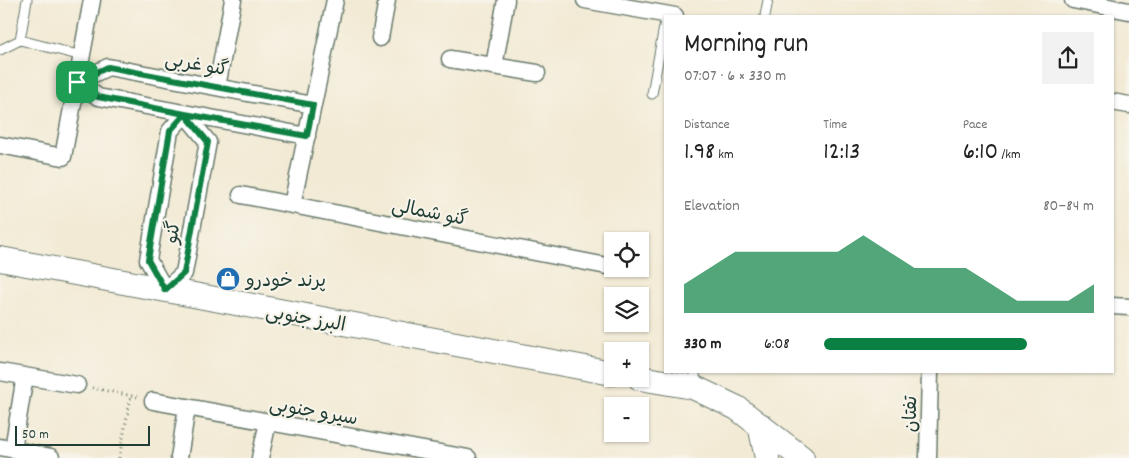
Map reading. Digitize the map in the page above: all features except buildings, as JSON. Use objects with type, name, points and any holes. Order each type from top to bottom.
[{"type":"street","points":[[0,145],[63,157],[92,0]]},
{"type":"street","points":[[217,88],[233,0]]},
{"type":"street","points":[[292,205],[335,0]]},
{"type":"street","points":[[380,38],[387,0]]},
{"type":"street","points":[[494,66],[506,0]]},
{"type":"street","points":[[585,0],[664,16]]},
{"type":"street","points":[[1073,0],[1129,10]]},
{"type":"street","points":[[450,59],[537,73]]},
{"type":"street","name":"گنو غربی","points":[[77,82],[108,67],[313,105]]},
{"type":"street","points":[[77,82],[98,97],[307,136]]},
{"type":"street","points":[[1114,102],[1129,105]]},
{"type":"street","name":"گنو","points":[[185,114],[208,142],[184,273],[165,290],[148,260],[170,131],[185,114]]},
{"type":"street","name":"گنو شمالی","points":[[241,195],[604,265]]},
{"type":"street","name":"البرز جنوبی","points":[[0,259],[604,372]]},
{"type":"street","points":[[1114,306],[1129,307]]},
{"type":"street","points":[[0,372],[77,386]]},
{"type":"street","name":"تفتان","points":[[928,458],[930,373]]},
{"type":"street","points":[[25,376],[7,448],[51,457]]},
{"type":"street","points":[[649,378],[694,379],[737,408],[802,458]]},
{"type":"street","name":"سیرو جنوبی","points":[[153,400],[268,422],[384,450],[468,458]]},
{"type":"street","points":[[178,458],[186,407]]},
{"type":"street","points":[[260,458],[268,422]]},
{"type":"street","points":[[760,425],[767,458]]},
{"type":"lane","points":[[20,40],[27,0]]},
{"type":"lane","points":[[765,15],[768,0]]},
{"type":"lane","points":[[652,94],[664,36]]},
{"type":"lane","points":[[0,50],[20,40],[82,56]]},
{"type":"path","points":[[77,386],[153,400]]},
{"type":"path","points":[[119,458],[131,396]]},
{"type":"place","name":"پرند خودرو","points":[[228,279]]},
{"type":"route","points":[[77,82],[98,97],[185,114],[170,131],[148,260],[165,290],[184,273],[208,142],[185,114],[307,136],[313,105],[108,67],[77,82]]}]
